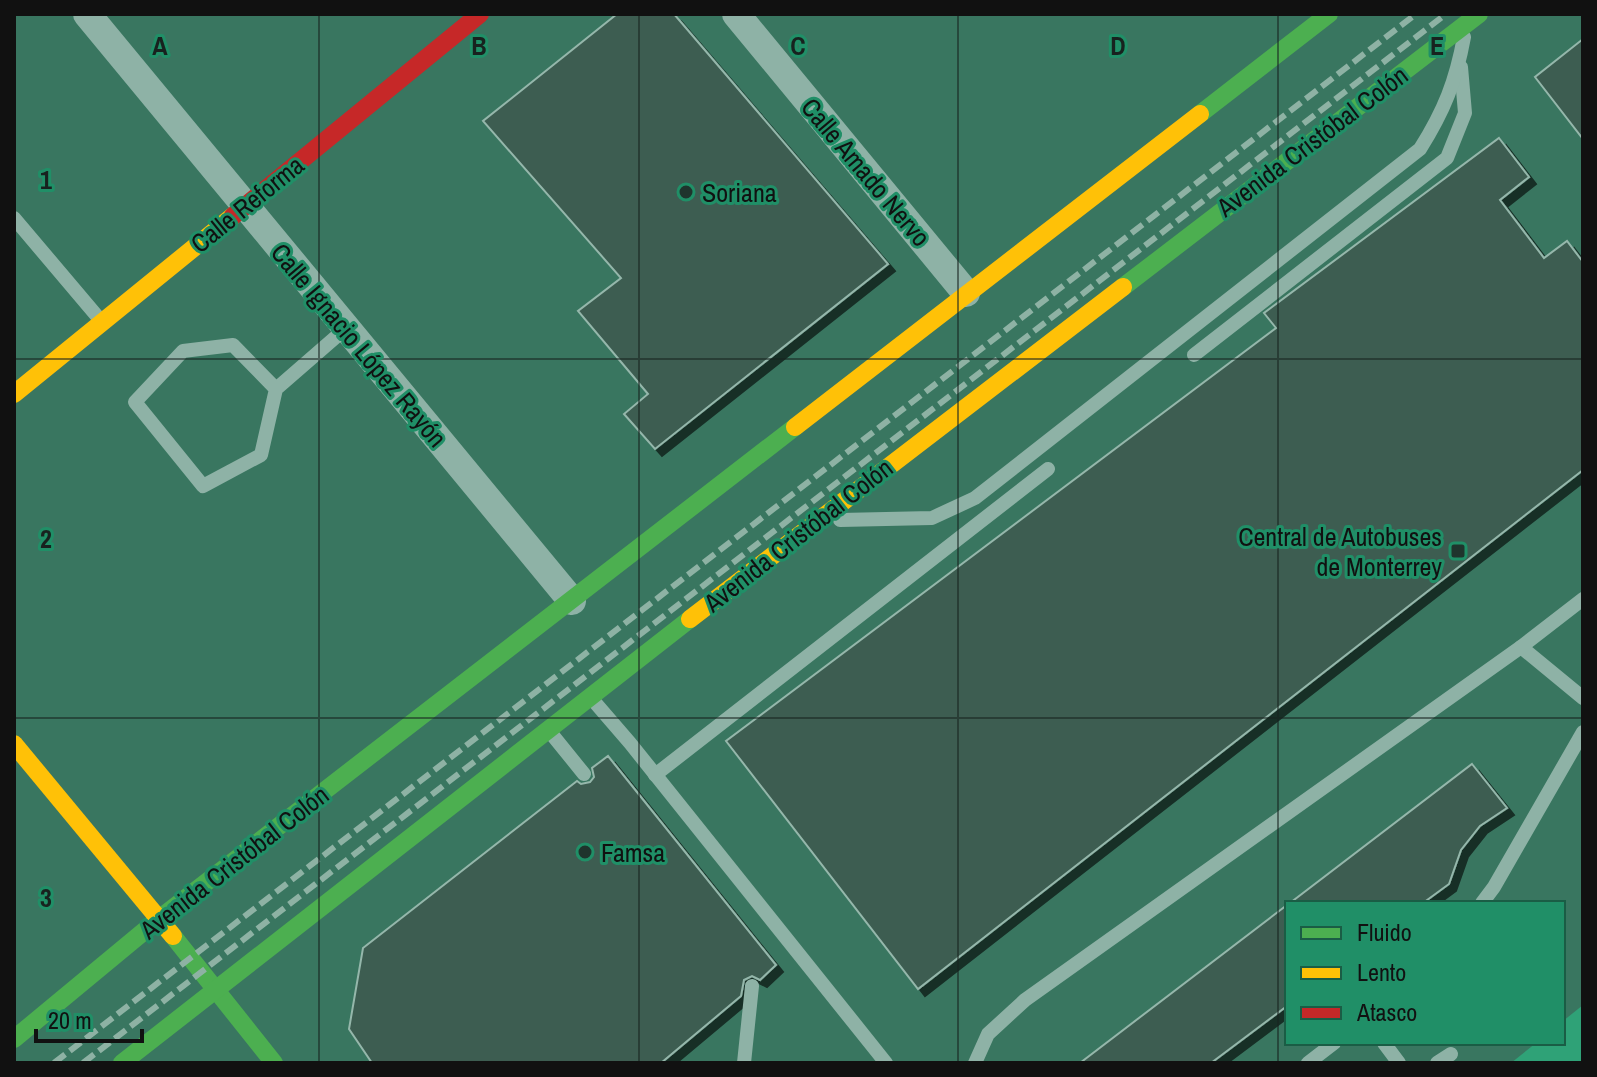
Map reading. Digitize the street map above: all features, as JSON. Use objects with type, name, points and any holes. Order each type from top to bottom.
[{"type":"main road","name":"Calle Reforma","points":[[14,394],[480,14]]},
{"type":"main road","name":"Avenida Cristóbal Colón","points":[[14,1039],[160,918],[1329,14]]},
{"type":"main road","name":"Avenida Cristóbal Colón","points":[[122,1063],[547,728],[1473,18]]},
{"type":"main road","points":[[14,744],[160,918],[274,1063]]},
{"type":"street","name":"Calle Ignacio López Rayón","points":[[87,14],[572,601]]},
{"type":"street","name":"Calle Amado Nervo","points":[[736,14],[966,293]]},
{"type":"lane","points":[[819,520],[932,518],[975,498],[1420,149],[1443,113],[1473,18]]},
{"type":"lane","points":[[1194,355],[1447,158],[1465,113],[1460,60]]},
{"type":"lane","points":[[14,218],[102,322]]},
{"type":"lane","points":[[276,389],[233,345],[183,351],[135,402],[203,486],[261,455],[276,389],[345,329]]},
{"type":"lane","points":[[655,775],[1048,469]]},
{"type":"lane","points":[[975,1063],[988,1034],[1025,1000],[1521,647],[1583,599]]},
{"type":"lane","points":[[1521,647],[1583,698]]},
{"type":"lane","points":[[589,696],[886,1063]]},
{"type":"lane","points":[[547,728],[584,774]]},
{"type":"lane","points":[[1484,901],[1583,732]]},
{"type":"lane","points":[[744,1063],[752,986]]},
{"type":"lane","points":[[1308,1063],[1331,1045]]},
{"type":"lane","points":[[1386,1045],[1399,1063]]},
{"type":"lane","points":[[1437,1063],[1451,1054]]},
{"type":"green space","points":[[1583,1005],[1583,1063],[1511,1063],[1534,1045],[1565,1045],[1565,1019]]},
{"type":"building","name":"Soriana","points":[[617,14],[674,14],[888,264],[655,449],[624,414],[648,394],[578,311],[621,278],[483,121]]},
{"type":"building","points":[[1583,39],[1583,139],[1535,77]]},
{"type":"building","points":[[1499,138],[1529,177],[1500,200],[1544,258],[1567,241],[1583,262],[1583,470],[918,989],[726,741],[1276,328],[1264,313]]},
{"type":"building","name":"Famsa","points":[[608,756],[776,965],[760,980],[752,976],[744,980],[741,996],[661,1063],[372,1063],[349,1029],[363,948],[577,781],[581,784],[590,782],[594,777],[592,768]]},
{"type":"building","points":[[1472,764],[1507,808],[1480,826],[1461,850],[1449,884],[1426,901],[1293,901]]},
{"type":"building","points":[[1285,907],[1285,1008],[1211,1063],[1080,1063]]},
{"type":"railway","points":[[54,1063],[1416,14]]},
{"type":"railway","points":[[83,1063],[1446,14]]},
{"type":"traffic: fast","points":[[1200,114],[1329,14]]},
{"type":"traffic: fast","points":[[1123,287],[1479,14]]},
{"type":"traffic: fast","points":[[14,1039],[160,918],[795,427]]},
{"type":"traffic: fast","points":[[122,1063],[690,619]]},
{"type":"traffic: fast","points":[[173,936],[274,1063]]},
{"type":"traffic: slow","points":[[795,427],[1200,114]]},
{"type":"traffic: slow","points":[[14,394],[233,216]]},
{"type":"traffic: slow","points":[[690,619],[1123,287]]},
{"type":"traffic: slow","points":[[14,744],[173,936]]},
{"type":"traffic: jam","points":[[233,216],[480,14]]},
{"type":"place","name":"Soriana","points":[[686,192]]},
{"type":"place","name":"Central de Autobuses de Monterrey","points":[[1458,551]]},
{"type":"place","name":"Famsa","points":[[585,852]]}]
